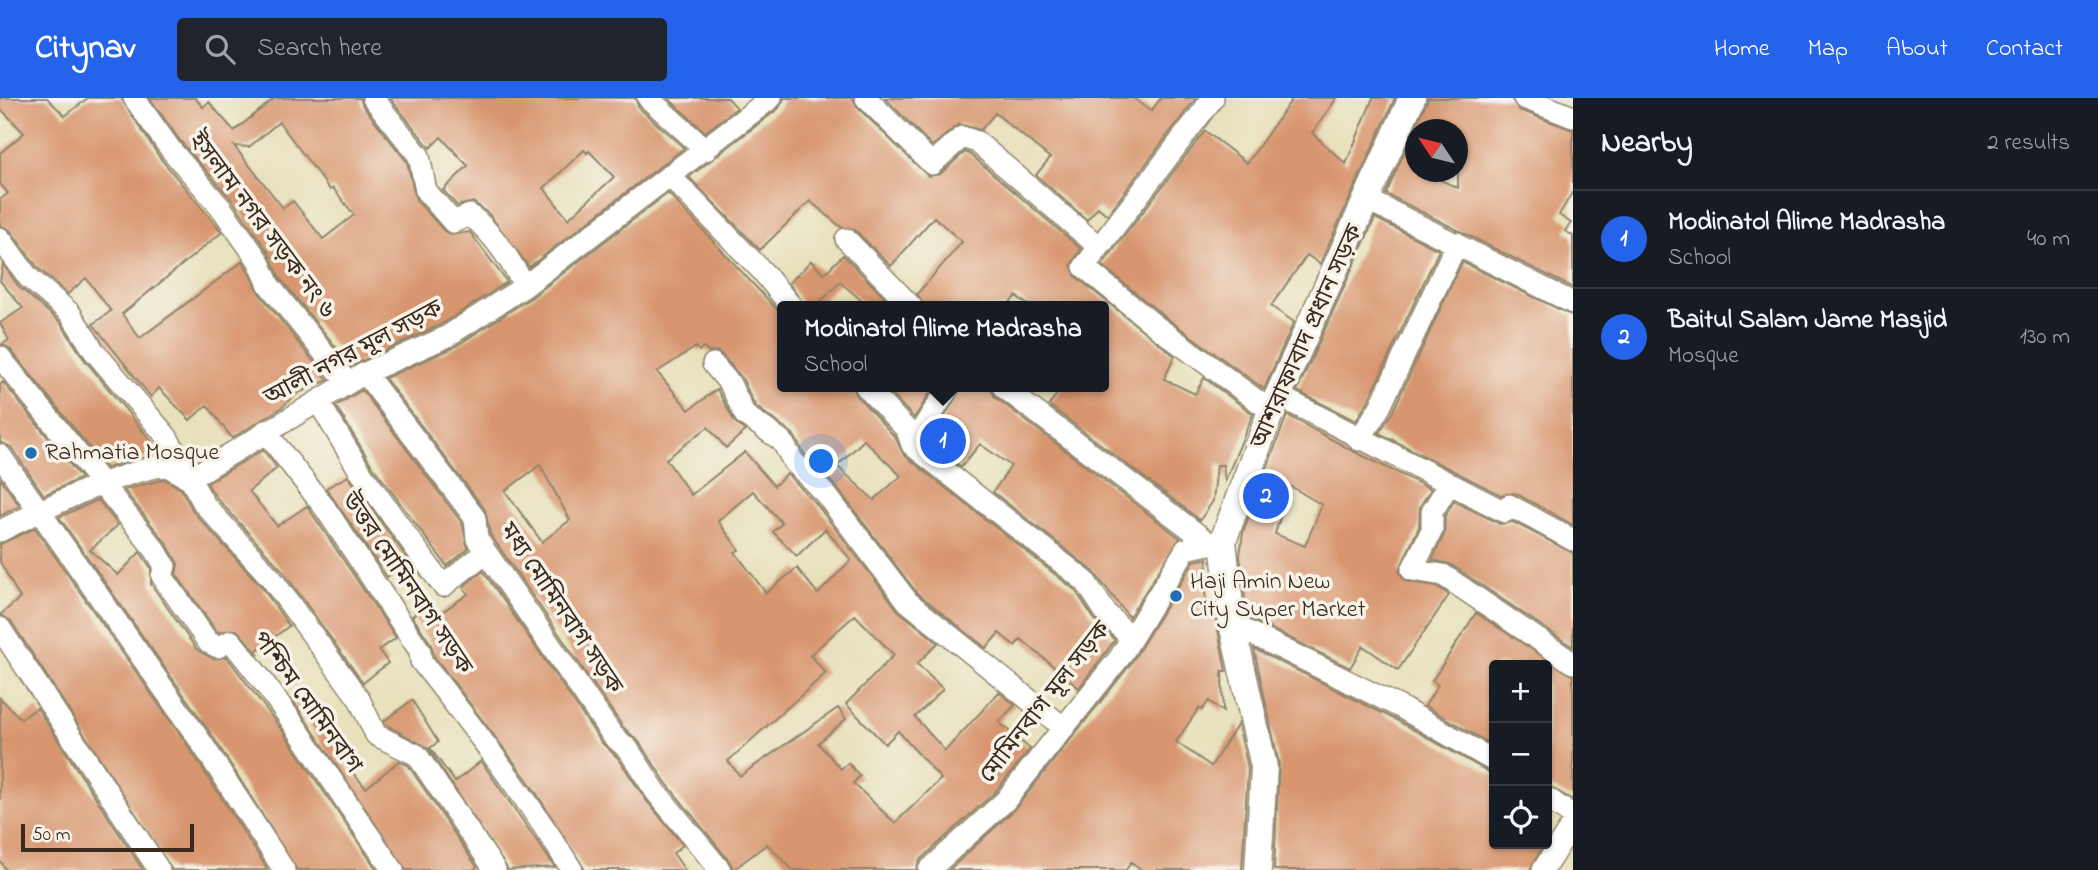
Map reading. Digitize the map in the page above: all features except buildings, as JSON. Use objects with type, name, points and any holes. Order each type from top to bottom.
[{"type":"street","name":"ইসলাম নগর সড়ক নং ৬","points":[[134,98],[171,150],[222,209],[258,260],[269,285],[357,378]]},
{"type":"street","points":[[648,98],[706,150]]},
{"type":"street","name":"আলী নগর মূল সড়ক","points":[[189,479],[357,378],[446,337],[525,286],[771,98]]},
{"type":"street","points":[[866,98],[932,164],[962,137],[977,142],[1099,247]]},
{"type":"street","points":[[1213,98],[1084,268],[1157,327],[1275,404],[1359,439],[1505,512],[1509,505],[1573,540]]},
{"type":"street","name":"আশরাফাবাদ প্রধান সড়ক","points":[[1258,870],[1264,767],[1216,542],[1412,98]]},
{"type":"street","points":[[1524,98],[1573,117]]},
{"type":"street","points":[[377,99],[419,156],[426,191],[453,222],[470,215],[487,229],[503,248],[525,286]]},
{"type":"street","points":[[670,176],[763,272],[787,301]]},
{"type":"street","points":[[1368,200],[1573,303]]},
{"type":"street","points":[[0,238],[28,277],[70,313],[94,351],[167,437],[204,503],[271,578],[359,699],[376,736],[417,755],[495,870]]},
{"type":"street","points":[[846,239],[906,301]]},
{"type":"street","points":[[1359,439],[1380,407],[1457,243]]},
{"type":"street","points":[[0,356],[103,482]]},
{"type":"street","points":[[713,364],[730,384],[745,415],[782,441],[793,461],[834,505],[908,602],[1064,728]]},
{"type":"street","name":"মধ্য মোমিনবাগ সড়ক","points":[[357,378],[475,518],[477,539],[613,736],[628,749],[656,792],[720,870]]},
{"type":"street","points":[[871,392],[907,430],[912,445],[1085,581],[1106,613],[1130,638]]},
{"type":"street","points":[[912,445],[946,392]]},
{"type":"street","points":[[1010,392],[1216,542]]},
{"type":"street","points":[[318,401],[360,471],[443,586],[486,552]]},
{"type":"street","name":"উত্তর মোমিনবাগ সড়ক","points":[[265,431],[325,508],[421,651],[421,661],[541,820],[572,870]]},
{"type":"street","points":[[0,455],[201,742],[284,870]]},
{"type":"street","points":[[0,531],[103,482],[166,465],[189,479]]},
{"type":"street","name":"পশ্চিম মোমিনবাগ","points":[[103,482],[156,551],[164,566],[162,576],[208,642],[218,647],[231,641],[250,664],[299,729],[393,870]]},
{"type":"street","points":[[1449,484],[1432,512],[1432,530],[1412,570],[1443,575],[1573,663]]},
{"type":"street","name":"মোমিনবাগ মূল সড়ক","points":[[929,870],[1005,801],[1121,657],[1186,548],[1216,542]]},
{"type":"street","points":[[1232,624],[1400,706],[1489,758]]},
{"type":"street","points":[[0,628],[159,870]]},
{"type":"street","points":[[1552,801],[1573,816]]},
{"type":"street","points":[[1543,870],[1573,823]]},
{"type":"place","name":"Modinatol Alime Madrasha","points":[[943,441]]},
{"type":"place","name":"Rahmatia Mosque","points":[[31,453]]},
{"type":"place","name":"Baitul Salam Jame Masjid","points":[[1266,496]]},
{"type":"place","name":"Haji Amin New City Super Market","points":[[1176,596]]}]
